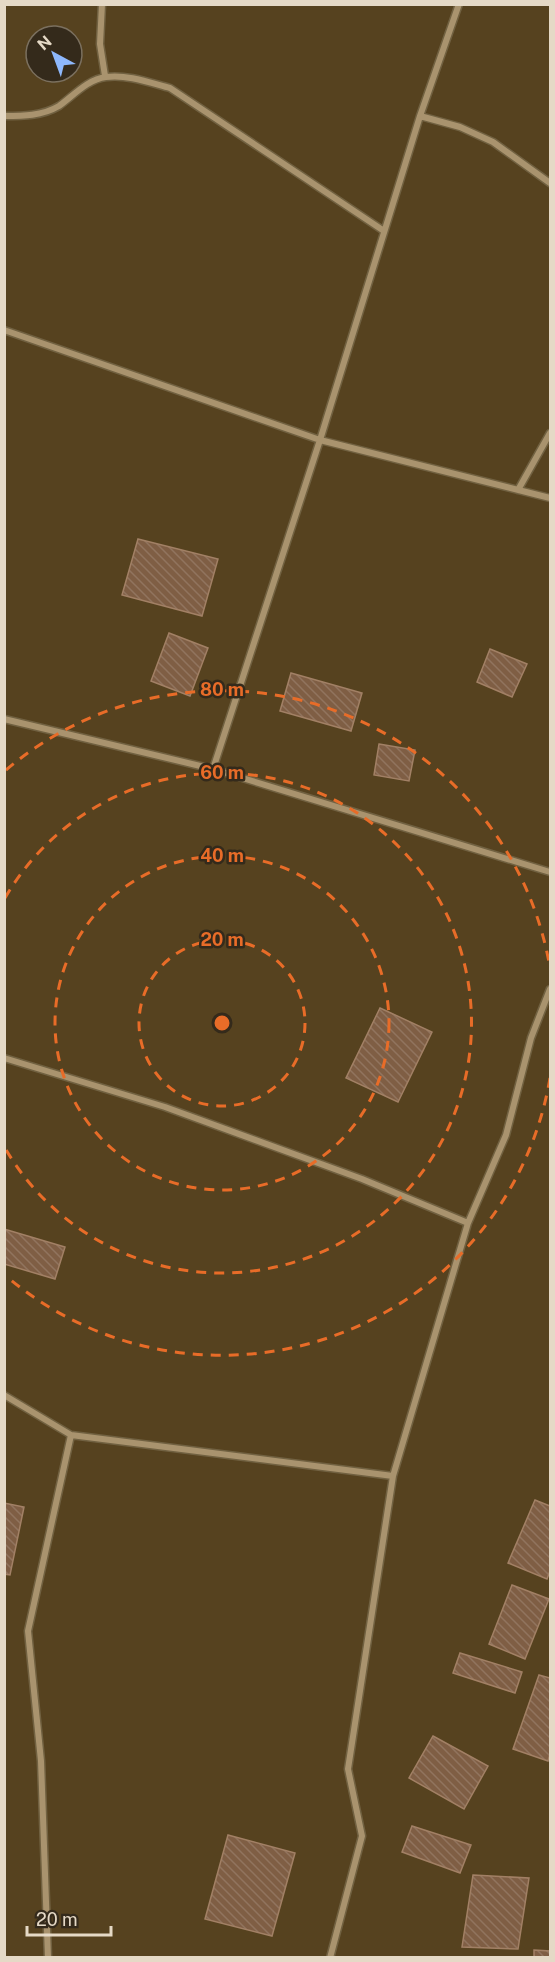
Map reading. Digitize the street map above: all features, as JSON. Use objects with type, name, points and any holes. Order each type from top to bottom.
[{"type":"street","points":[[102,4],[100,44],[105,76]]},
{"type":"street","points":[[213,769],[320,440],[420,116],[459,4]]},
{"type":"street","points":[[4,116],[31,116],[57,107],[84,86],[105,76],[136,79],[170,88],[384,231]]},
{"type":"street","points":[[420,116],[460,127],[493,142],[550,183]]},
{"type":"street","points":[[4,330],[320,440],[550,498]]},
{"type":"street","points":[[518,490],[550,433]]},
{"type":"street","points":[[4,719],[213,769],[550,872]]},
{"type":"street","points":[[330,1958],[362,1836],[348,1769],[393,1476],[468,1223],[506,1135],[531,1038],[550,989]]},
{"type":"street","points":[[4,1058],[165,1107],[362,1179],[468,1223]]},
{"type":"street","points":[[4,1395],[71,1435],[393,1476]]},
{"type":"street","points":[[48,1958],[41,1761],[28,1631],[71,1435]]},
{"type":"building","points":[[138,539],[218,559],[202,616],[122,595]]},
{"type":"building","points":[[169,633],[208,648],[190,696],[151,681]]},
{"type":"building","points":[[490,649],[527,664],[512,697],[477,682]]},
{"type":"building","points":[[291,673],[362,693],[351,731],[280,711]]},
{"type":"building","points":[[379,744],[415,750],[409,781],[374,775]]},
{"type":"building","points":[[380,1008],[432,1032],[398,1102],[346,1078]]},
{"type":"building","points":[[4,1229],[65,1247],[55,1279],[4,1264]]},
{"type":"building","points":[[535,1500],[550,1506],[550,1571],[547,1579],[508,1563]]},
{"type":"building","points":[[4,1503],[24,1507],[10,1575],[4,1574]]},
{"type":"building","points":[[512,1585],[549,1599],[525,1659],[489,1644]]},
{"type":"building","points":[[460,1653],[522,1672],[515,1693],[453,1673]]},
{"type":"building","points":[[539,1675],[550,1678],[550,1754],[548,1761],[513,1749]]},
{"type":"building","points":[[433,1736],[488,1766],[464,1809],[409,1778]]},
{"type":"building","points":[[412,1826],[471,1845],[460,1873],[402,1852]]},
{"type":"building","points":[[228,1835],[295,1853],[272,1936],[205,1919]]},
{"type":"building","points":[[473,1875],[529,1878],[518,1949],[462,1947]]},
{"type":"building","points":[[534,1950],[550,1951],[550,1958],[534,1958]]}]
